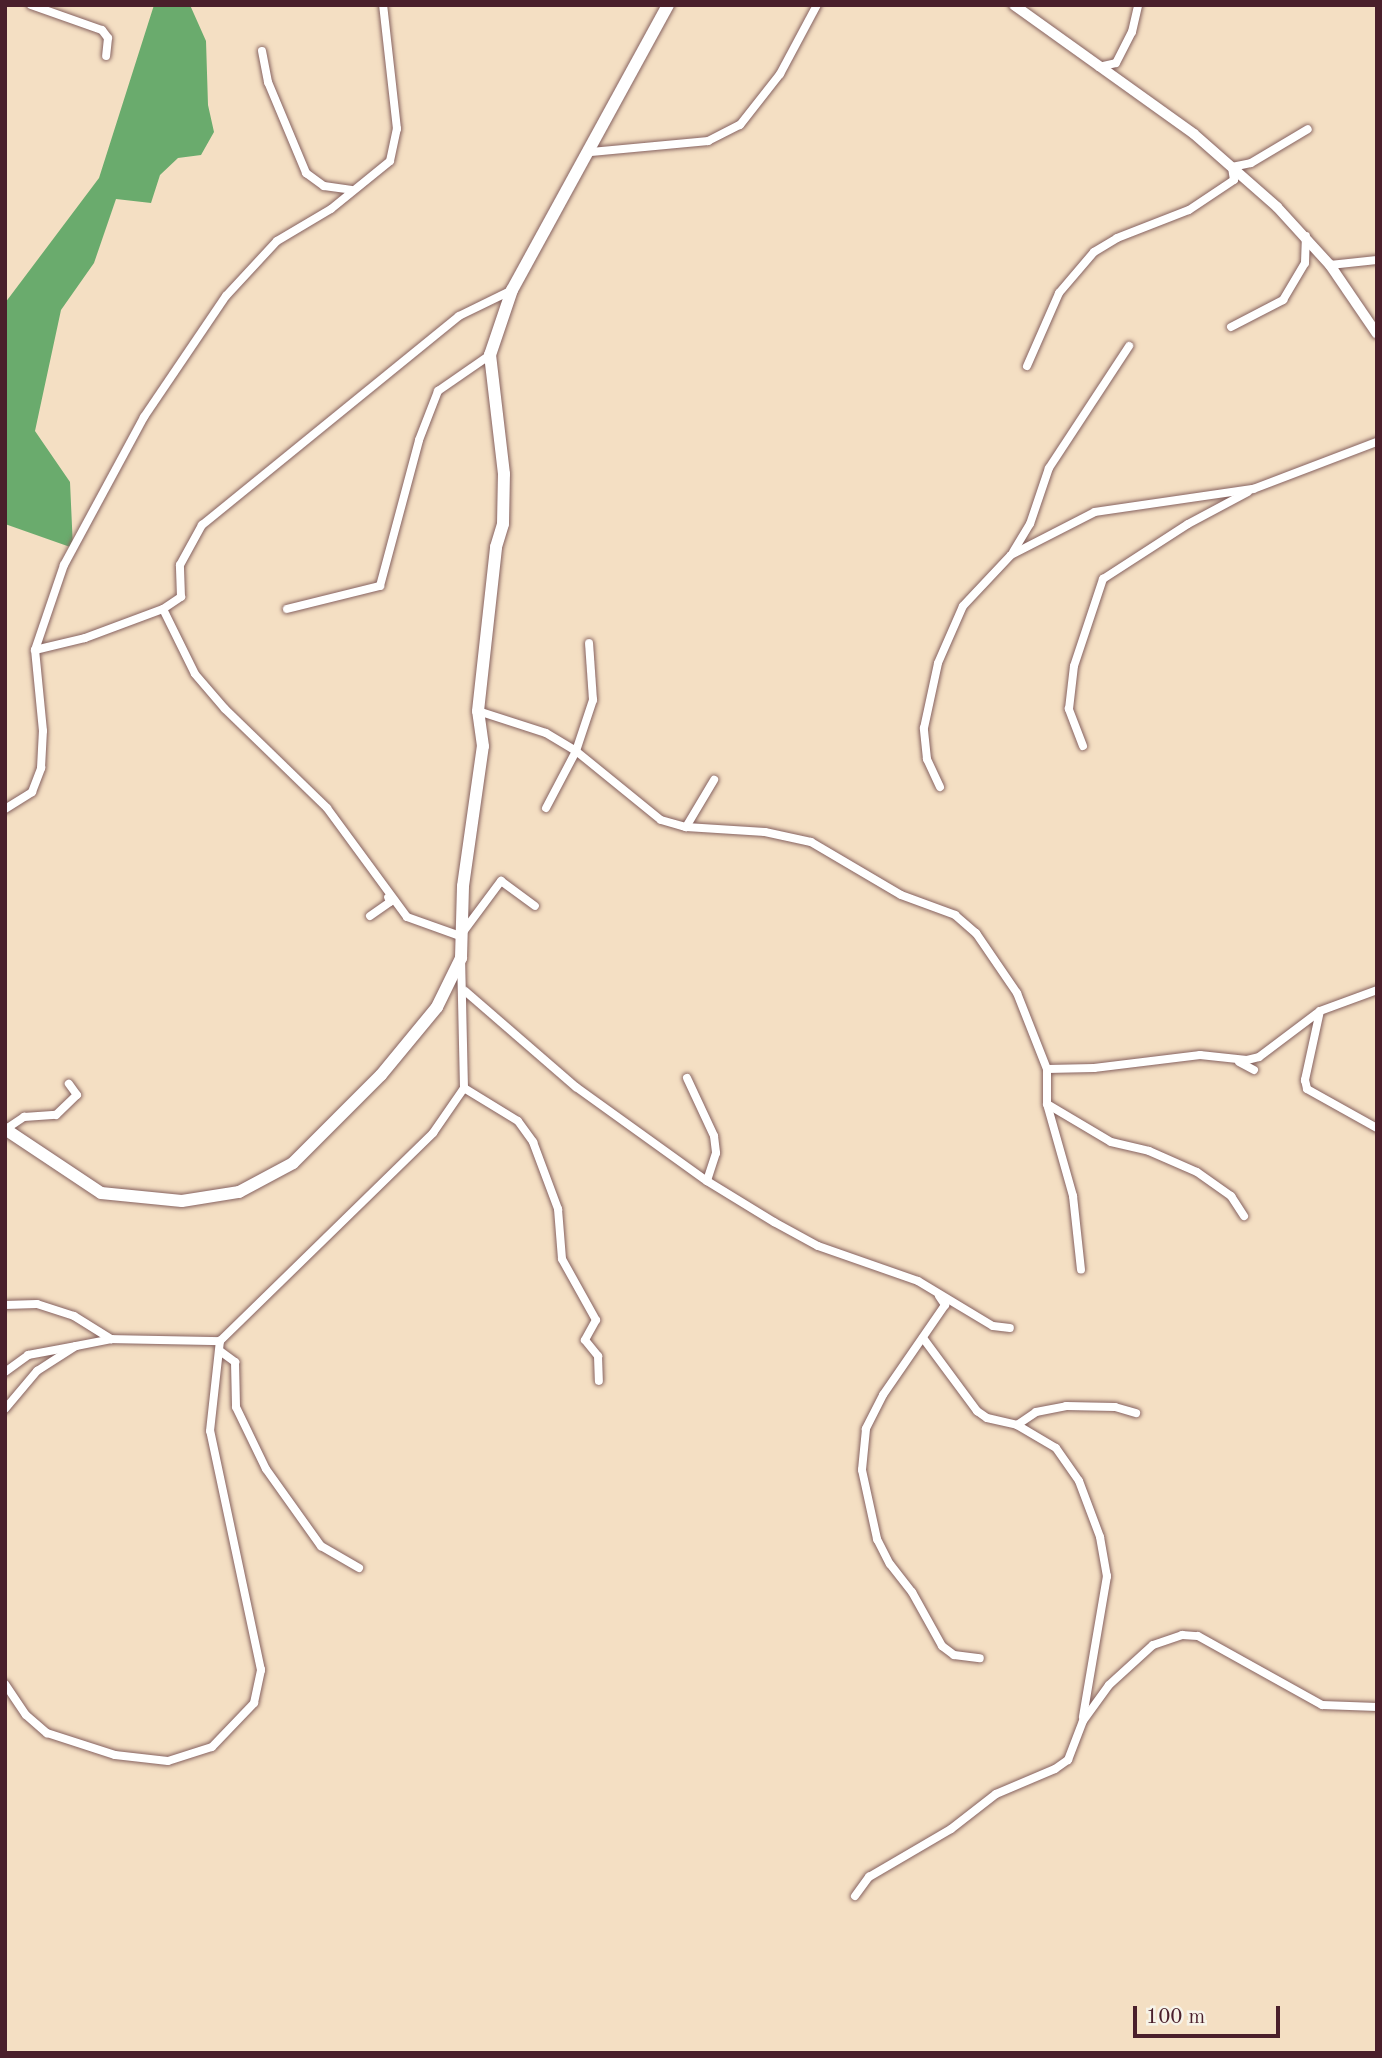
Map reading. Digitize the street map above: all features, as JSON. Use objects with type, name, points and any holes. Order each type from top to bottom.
[{"type":"main road","points":[[6,1129],[101,1193],[182,1201],[239,1192],[293,1163],[381,1075],[431,1016],[461,958],[460,936],[482,746],[478,711],[496,547],[503,524],[504,474],[490,355],[512,290],[591,152],[668,5]]},
{"type":"street","points":[[31,5],[102,30],[108,38],[106,56]]},
{"type":"street","points":[[5,809],[32,792],[41,768],[43,731],[35,650],[64,565],[144,417],[226,296],[266,250],[380,172],[395,148],[396,102],[383,5]]},
{"type":"street","points":[[591,152],[708,141],[740,125],[780,74],[817,5]]},
{"type":"street","points":[[1014,5],[1232,167],[1306,236],[1330,265],[1377,334]]},
{"type":"street","points":[[1099,67],[1116,63],[1132,32],[1138,5]]},
{"type":"street","points":[[262,51],[268,82],[306,173],[324,186],[352,190]]},
{"type":"street","points":[[1232,167],[1251,163],[1308,129]]},
{"type":"street","points":[[1027,366],[1059,293],[1094,252],[1203,202],[1234,180],[1232,167]]},
{"type":"street","points":[[1231,327],[1283,300],[1305,263],[1306,236]]},
{"type":"street","points":[[1330,265],[1377,260]]},
{"type":"street","points":[[35,650],[85,638],[163,609],[181,597],[180,565],[202,526],[242,490],[459,316],[512,290]]},
{"type":"street","points":[[940,787],[927,760],[924,728],[937,663],[963,606],[1011,555],[1030,524],[1049,468],[1129,346]]},
{"type":"street","points":[[287,609],[380,586],[419,440],[438,391],[490,355]]},
{"type":"street","points":[[1083,746],[1069,709],[1073,666],[1103,579],[1188,524],[1253,489],[1377,442]]},
{"type":"street","points":[[1011,555],[1095,512],[1253,489]]},
{"type":"street","points":[[163,609],[195,674],[225,709],[327,807],[366,855],[390,902],[370,916]]},
{"type":"street","points":[[545,807],[576,751],[593,700],[589,643]]},
{"type":"street","points":[[478,711],[546,733],[576,751],[639,806],[661,820],[686,827],[765,832],[811,842],[901,895],[965,922],[1017,993],[1047,1069],[1046,1104],[1073,1196],[1082,1270]]},
{"type":"street","points":[[686,827],[714,780]]},
{"type":"street","points":[[387,894],[407,917],[460,936],[501,881],[535,906]]},
{"type":"street","points":[[5,1372],[10,1364],[47,1348],[111,1339],[220,1340],[433,1133],[464,1088],[465,991],[461,958]]},
{"type":"street","points":[[1236,1061],[1259,1057],[1320,1011],[1377,990]]},
{"type":"street","points":[[465,991],[576,1087],[707,1181],[818,1245],[918,1281],[985,1322],[1010,1328]]},
{"type":"street","points":[[1320,1011],[1305,1080],[1307,1089],[1377,1128]]},
{"type":"street","points":[[1047,1069],[1094,1068],[1200,1055],[1236,1061],[1254,1070]]},
{"type":"street","points":[[687,1078],[714,1136],[716,1153],[707,1181]]},
{"type":"street","points":[[6,1129],[24,1117],[56,1115],[77,1095],[69,1084]]},
{"type":"street","points":[[464,1088],[518,1121],[533,1142],[558,1209],[562,1259],[596,1320],[585,1340],[598,1356],[599,1381]]},
{"type":"street","points":[[1046,1104],[1111,1142],[1149,1151],[1197,1172],[1231,1196],[1244,1216]]},
{"type":"street","points":[[938,1294],[945,1305],[875,1410],[863,1440],[862,1470],[877,1539],[890,1564],[912,1592],[942,1646],[954,1655],[980,1658]]},
{"type":"street","points":[[5,1305],[37,1304],[74,1316],[111,1339]]},
{"type":"street","points":[[856,1896],[869,1877],[951,1829],[996,1794],[1055,1769],[1075,1748],[1083,1721],[1107,1576],[1100,1537],[1079,1481],[1061,1452],[1017,1425],[987,1418],[977,1411],[923,1338]]},
{"type":"street","points":[[5,1684],[26,1715],[47,1733],[115,1755],[168,1761],[212,1747],[254,1703],[261,1670],[210,1431],[220,1340]]},
{"type":"street","points":[[5,1409],[37,1371],[76,1346]]},
{"type":"street","points":[[220,1351],[235,1362],[236,1406],[267,1469],[321,1546],[359,1568]]},
{"type":"street","points":[[1017,1425],[1036,1412],[1066,1406],[1115,1407],[1136,1413]]},
{"type":"street","points":[[1083,1721],[1140,1654],[1182,1635],[1198,1636],[1322,1705],[1377,1707]]},
{"type":"green space","points":[[154,5],[190,5],[206,41],[208,105],[214,132],[201,155],[178,158],[160,175],[151,203],[116,199],[94,263],[61,310],[35,431],[70,482],[73,548],[5,524],[5,303],[99,178]]}]
